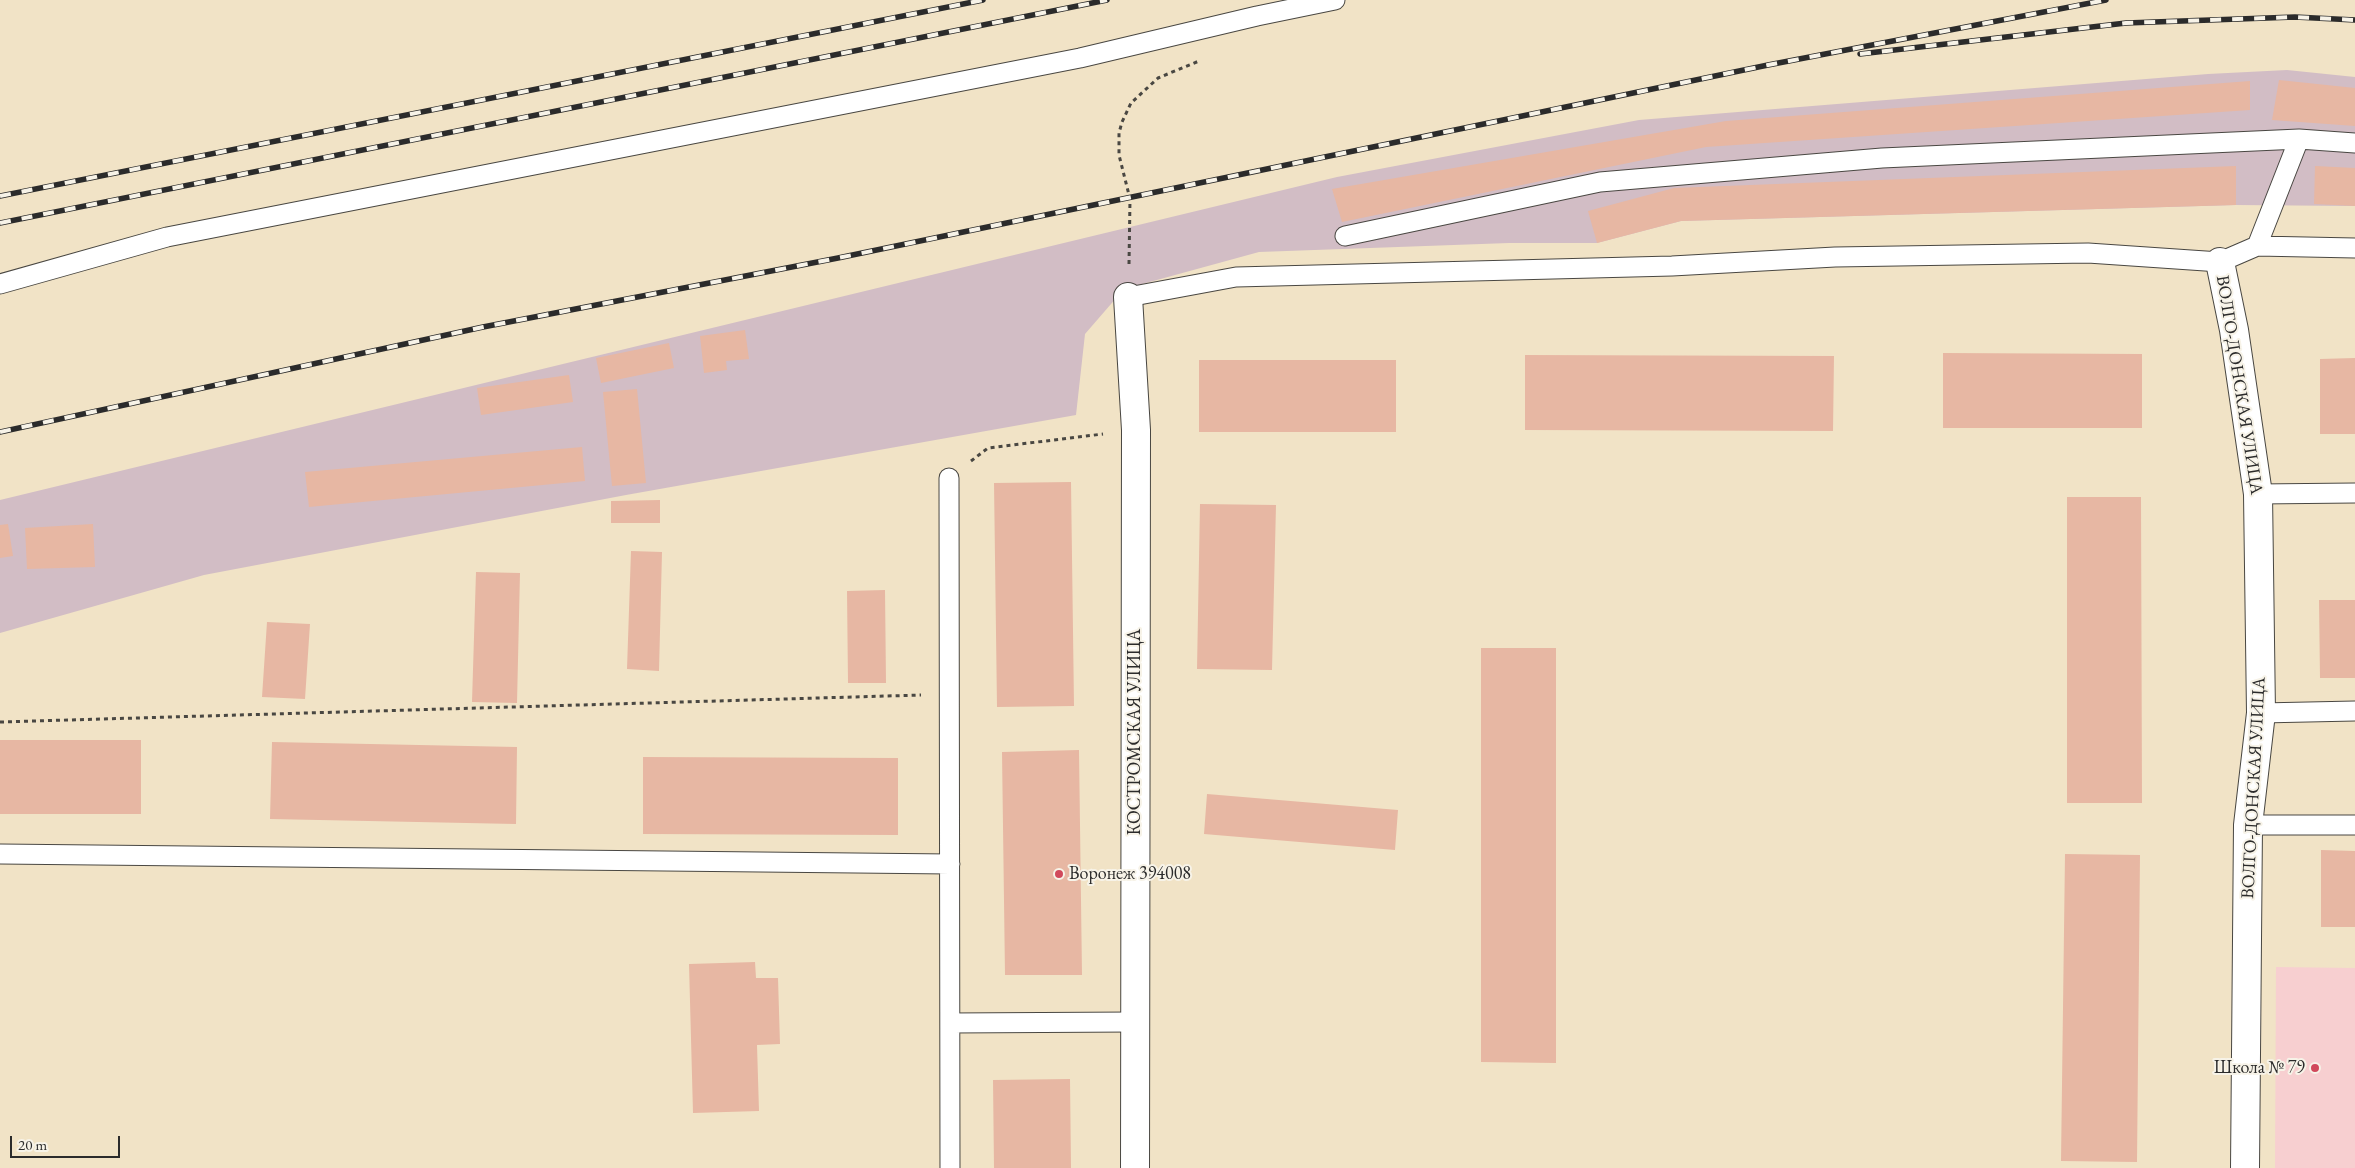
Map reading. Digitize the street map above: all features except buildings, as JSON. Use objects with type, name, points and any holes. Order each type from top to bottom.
[{"type":"street","name":"ВОЛГО-ДОНСКАЯ УЛИЦА","points":[[2220,262],[2234,330],[2258,494],[2261,713],[2248,825],[2245,1168]]},
{"type":"street","name":"КОСТРОМСКАЯ УЛИЦА","points":[[1128,297],[1136,430],[1135,1168]]},
{"type":"lane","points":[[0,284],[167,238],[1080,58],[1257,16],[1336,0]]},
{"type":"lane","points":[[2257,246],[2299,139]]},
{"type":"lane","points":[[1345,236],[1600,182],[1882,158],[2299,139],[2355,143]]},
{"type":"lane","points":[[1128,297],[1236,277],[1672,266],[1835,257],[2088,253],[2220,262],[2257,246],[2355,248]]},
{"type":"lane","points":[[949,478],[950,1168]]},
{"type":"lane","points":[[2258,494],[2355,493]]},
{"type":"lane","points":[[2261,713],[2355,712]]},
{"type":"lane","points":[[2248,825],[2355,825]]},
{"type":"lane","points":[[0,854],[950,864]]},
{"type":"lane","points":[[950,1023],[1134,1022]]},
{"type":"path","points":[[1128,297],[1130,199],[1119,155],[1119,133],[1122,122],[1130,103],[1158,78],[1204,60]]},
{"type":"path","points":[[949,478],[988,448],[1136,430]]},
{"type":"path","points":[[0,722],[950,694]]},
{"type":"shaded area","points":[[2287,70],[2355,77],[2355,206],[2236,205],[1681,221],[1597,243],[1509,243],[1259,252],[1124,289],[1085,334],[1076,415],[626,495],[204,575],[0,633],[0,500],[1337,177],[1639,120],[2208,74]]},
{"type":"shaded area","name":"Школа № 79","points":[[2276,967],[2355,968],[2355,1168],[2275,1168]]},
{"type":"railway","points":[[0,196],[983,0]]},
{"type":"railway","points":[[0,223],[1107,0]]},
{"type":"railway","points":[[0,432],[483,327],[838,258],[1768,65],[2106,0]]},
{"type":"railway","points":[[1860,54],[2126,23],[2295,17],[2355,20]]},
{"type":"place","name":"Воронеж 394008","points":[[1059,874]]},
{"type":"place","name":"Школа № 79","points":[[2315,1068]]}]
